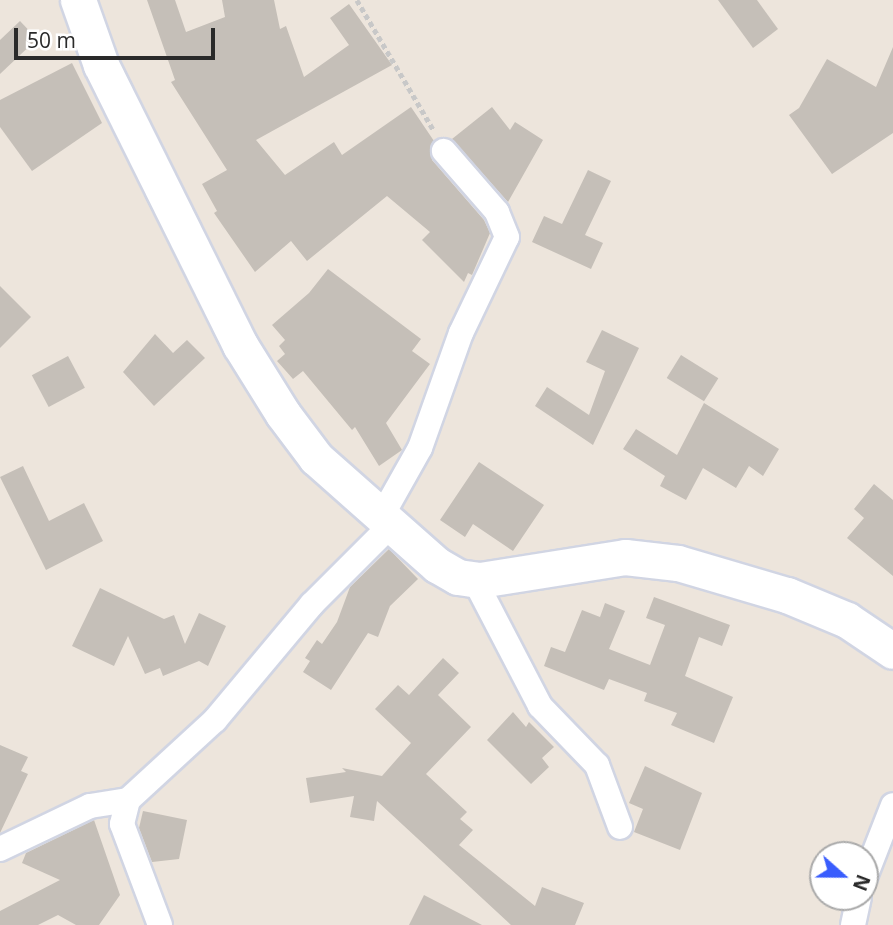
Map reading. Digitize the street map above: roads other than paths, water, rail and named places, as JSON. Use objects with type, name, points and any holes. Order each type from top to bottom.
[{"type":"street","points":[[78,0],[101,65],[240,345],[316,458],[385,523],[437,565],[458,577],[474,579],[625,557],[678,563],[799,600],[847,621],[893,651]]},
{"type":"street","points":[[160,925],[122,824],[128,800],[215,720],[312,604],[385,523],[420,448],[461,332],[507,237],[497,212],[444,151]]},
{"type":"street","points":[[474,579],[540,706],[597,765],[620,827]]},
{"type":"street","points":[[0,849],[90,806],[128,800]]},
{"type":"street","points":[[879,841],[893,805]]}]
